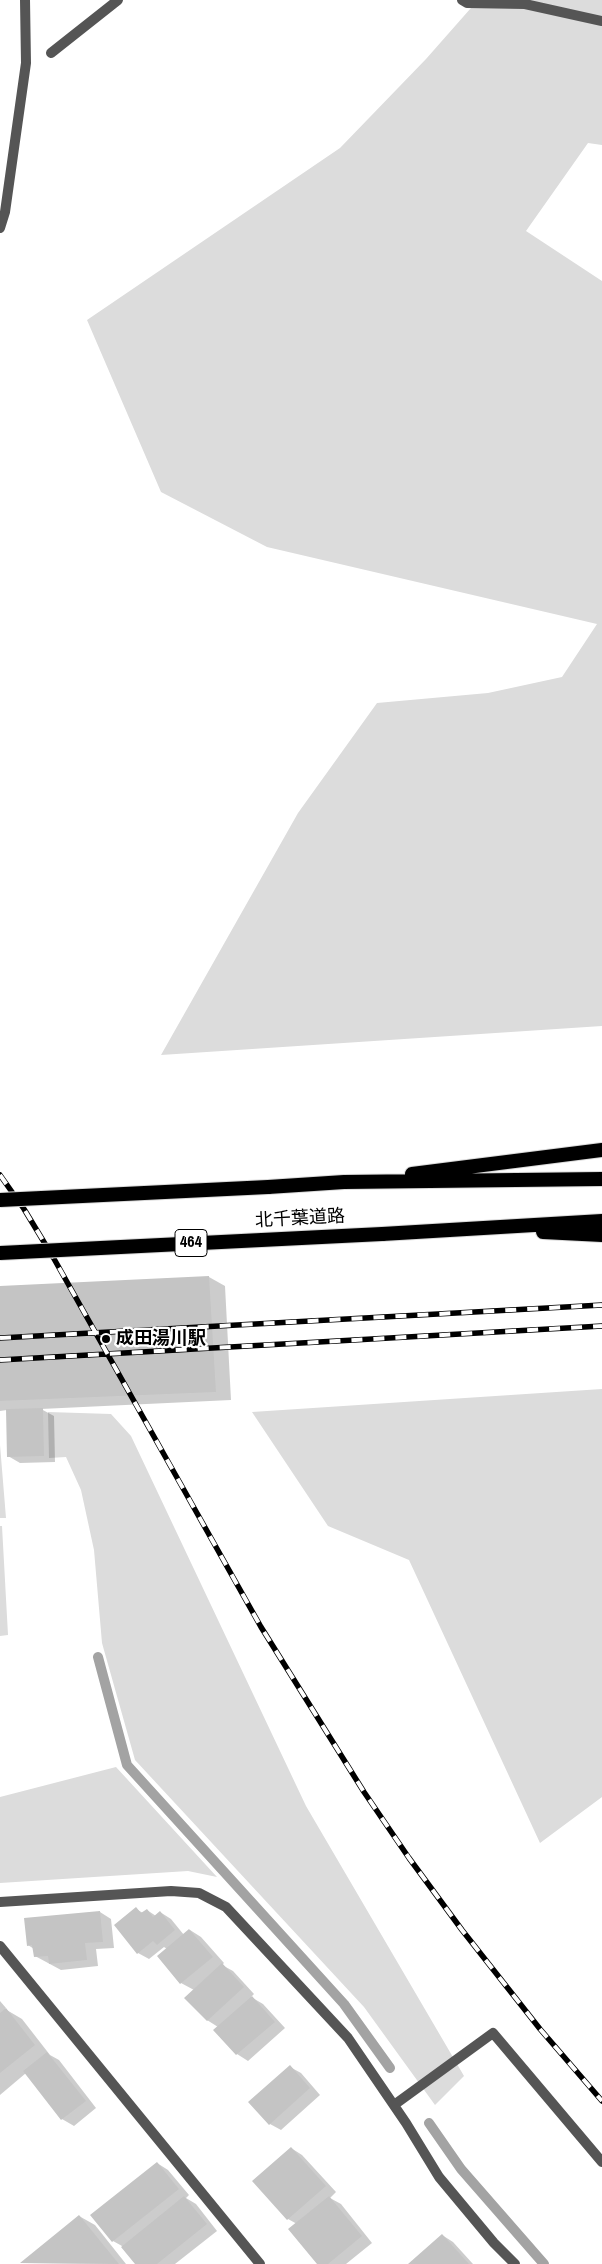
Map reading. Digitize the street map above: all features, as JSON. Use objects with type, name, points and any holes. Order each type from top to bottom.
[{"type":"highway","points":[[344,1182],[602,1150]]},
{"type":"highway","name":"北千葉道路","points":[[0,1200],[344,1182],[602,1179]]},
{"type":"highway","name":"北千葉道路","points":[[0,1253],[602,1221]]},
{"type":"highway","points":[[460,1230],[602,1234]]},
{"type":"street","points":[[0,228],[5,212],[26,63],[25,0]]},
{"type":"street","points":[[50,53],[118,0]]},
{"type":"street","points":[[462,0],[467,3],[525,4],[602,21]]},
{"type":"street","points":[[0,1902],[171,1891],[198,1893],[226,1907],[348,2038],[394,2105],[439,2177],[494,2243],[515,2264]]},
{"type":"street","points":[[0,1946],[260,2264]]},
{"type":"street","points":[[394,2105],[493,2033],[602,2162]]},
{"type":"shaded area","points":[[478,0],[602,0],[602,145],[588,143],[526,231],[602,281],[602,1026],[161,1055],[298,813],[377,703],[488,693],[562,677],[597,624],[267,547],[161,492],[87,320],[340,148],[426,59]]},
{"type":"shaded area","points":[[602,1389],[602,1797],[540,1843],[409,1560],[328,1526],[252,1412]]},
{"type":"shaded area","points":[[48,1412],[111,1414],[131,1436],[306,1806],[464,2076],[435,2105],[364,2007],[135,1760],[102,1643],[94,1550],[81,1490],[66,1457],[49,1458]]},
{"type":"shaded area","points":[[0,1445],[6,1518],[0,1518]]},
{"type":"shaded area","points":[[0,1526],[2,1526],[8,1635],[0,1636]]},
{"type":"shaded area","points":[[116,1767],[217,1877],[188,1871],[0,1883],[0,1797]]},
{"type":"building","name":"成田湯川駅","points":[[209,1276],[216,1392],[0,1401],[0,1286]]},
{"type":"building","points":[[43,1408],[44,1456],[7,1457],[6,1409]]},
{"type":"building","points":[[136,1907],[141,1913],[147,1909],[153,1917],[160,1911],[175,1930],[157,1945],[153,1941],[137,1954],[114,1925]]},
{"type":"building","points":[[100,1911],[103,1942],[85,1943],[87,1960],[49,1964],[48,1956],[34,1957],[32,1945],[27,1946],[24,1918]]},
{"type":"building","points":[[189,1929],[213,1957],[180,1984],[157,1956]]},
{"type":"building","points":[[222,1963],[244,1987],[207,2021],[184,1998]]},
{"type":"building","points":[[252,1996],[275,2022],[236,2055],[213,2030]]},
{"type":"building","points":[[6,2008],[35,2045],[0,2073],[0,2013]]},
{"type":"building","points":[[47,2052],[86,2101],[61,2120],[23,2071]]},
{"type":"building","points":[[290,2065],[310,2088],[269,2125],[248,2102]]},
{"type":"building","points":[[291,2147],[326,2186],[287,2220],[252,2181]]},
{"type":"building","points":[[157,2162],[179,2189],[112,2242],[90,2215]]},
{"type":"building","points":[[184,2196],[207,2224],[157,2264],[135,2264],[121,2247]]},
{"type":"building","points":[[329,2196],[362,2236],[328,2264],[317,2264],[288,2229]]},
{"type":"building","points":[[79,2215],[119,2264],[20,2263]]},
{"type":"building","points":[[442,2234],[469,2264],[408,2264]]},
{"type":"waterway","points":[[98,1657],[127,1765],[344,2004],[390,2068]]},
{"type":"waterway","points":[[429,2123],[461,2169],[544,2264]]},
{"type":"railway","points":[[0,1175],[24,1209],[53,1257],[261,1627],[364,1792],[409,1858],[462,1930],[540,2029],[602,2101]]},
{"type":"railway","points":[[0,1338],[602,1305]]},
{"type":"railway","points":[[0,1360],[602,1326]]},
{"type":"place","name":"成田湯川駅","points":[[106,1339]]}]
